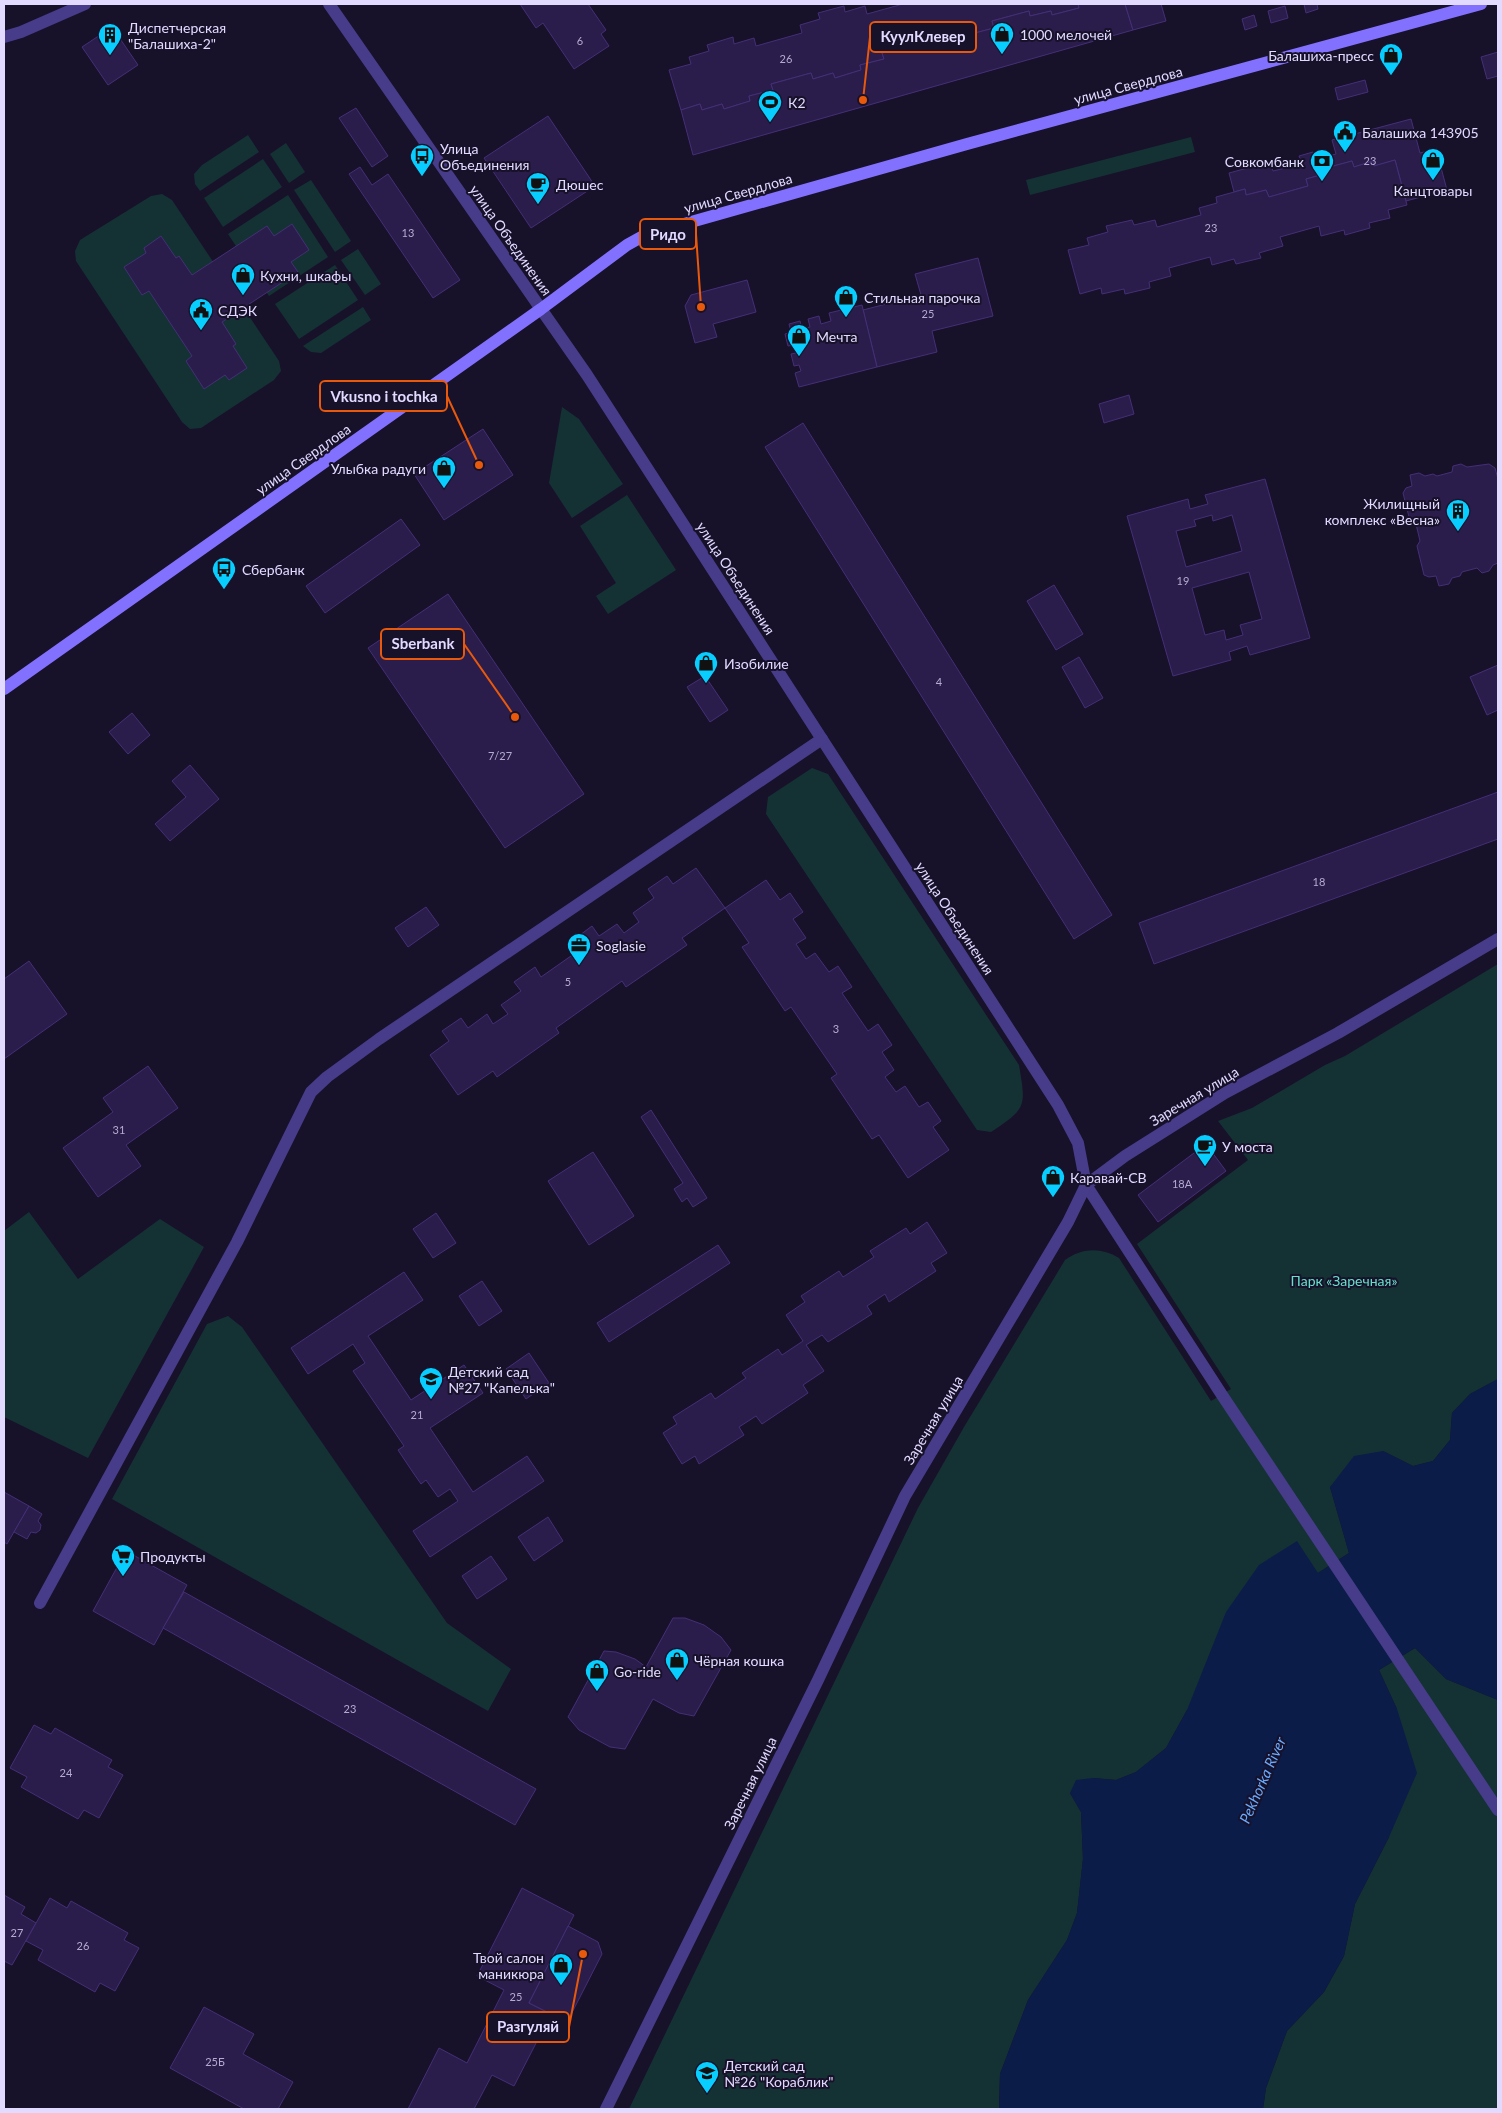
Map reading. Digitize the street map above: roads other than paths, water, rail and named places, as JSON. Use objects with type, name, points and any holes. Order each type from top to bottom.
[{"type":"main road","name":"улица Свердлова","points":[[4,689],[541,309],[627,245],[645,235],[967,144],[1481,4]]},
{"type":"street","points":[[4,37],[21,32],[85,4]]},
{"type":"street","name":"улица Объединения","points":[[329,4],[593,383],[1058,1105],[1078,1143],[1086,1184]]},
{"type":"street","points":[[40,1603],[237,1242],[311,1092],[327,1077],[379,1039],[822,739]]},
{"type":"street","name":"Заречная улица","points":[[606,2109],[818,1680],[905,1496],[1068,1222],[1086,1184],[1125,1156],[1225,1093],[1338,1033],[1498,939]]},
{"type":"street","points":[[1086,1184],[1222,1395],[1498,1810]]},
{"type":"water","name":"Pekhorka River","points":[[1498,1379],[1498,1700],[1446,1679],[1415,1648],[1379,1670],[1397,1709],[1417,1773],[1389,1837],[1355,1904],[1344,1956],[1324,1992],[1287,2031],[1266,2088],[1263,2109],[999,2109],[1000,2074],[1028,2000],[1067,1940],[1077,1913],[1083,1859],[1081,1812],[1070,1793],[1076,1780],[1093,1778],[1116,1780],[1136,1772],[1166,1748],[1187,1710],[1226,1612],[1259,1565],[1297,1541],[1318,1573],[1349,1553],[1330,1487],[1354,1456],[1383,1451],[1413,1466],[1433,1461],[1450,1440],[1452,1413],[1470,1394]]},
{"type":"place","name":"1000 мелочей","points":[[1002,55]]},
{"type":"place","name":"Диспетчерская \"Балашиха-2\"","points":[[110,56]]},
{"type":"place","name":"Балашиха-пресс","points":[[1391,76]]},
{"type":"place","name":"КуулКлевер","points":[[863,100]]},
{"type":"place","name":"К2","points":[[770,123]]},
{"type":"place","name":"Балашиха 143905","points":[[1345,153]]},
{"type":"place","name":"Улица Объединения","points":[[422,177]]},
{"type":"place","name":"Канцтовары","points":[[1433,181]]},
{"type":"place","name":"Совкомбанк","points":[[1322,182]]},
{"type":"place","name":"Дюшес","points":[[538,205]]},
{"type":"place","name":"Кухни, шкафы","points":[[243,296]]},
{"type":"place","name":"Ридо","points":[[701,307]]},
{"type":"place","name":"Стильная парочка","points":[[846,318]]},
{"type":"place","name":"СДЭК","points":[[201,331]]},
{"type":"place","name":"Мечта","points":[[799,357]]},
{"type":"place","name":"Vkusno i tochka","points":[[479,465]]},
{"type":"place","name":"Улыбка радуги","points":[[444,489]]},
{"type":"place","name":"Жилищный комплекс «Весна»","points":[[1458,532]]},
{"type":"place","name":"Сбербанк","points":[[224,590]]},
{"type":"place","name":"Изобилие","points":[[706,684]]},
{"type":"place","name":"Sberbank","points":[[515,717]]},
{"type":"place","name":"Soglasie","points":[[579,966]]},
{"type":"place","name":"У моста","points":[[1205,1167]]},
{"type":"place","name":"Каравай-СВ","points":[[1053,1198]]},
{"type":"place","name":"Детский сад №27 \"Капелька\"","points":[[431,1400]]},
{"type":"place","name":"Продукты","points":[[123,1577]]},
{"type":"place","name":"Чёрная кошка","points":[[677,1681]]},
{"type":"place","name":"Go-ride","points":[[597,1692]]},
{"type":"place","name":"Разгуляй","points":[[583,1954]]},
{"type":"place","name":"Твой салон маникюра","points":[[561,1986]]},
{"type":"place","name":"Детский сад №26 \"Кораблик\"","points":[[707,2094]]},
{"type":"park label","name":"Парк «Заречная»","points":[[1344,1280]]}]
